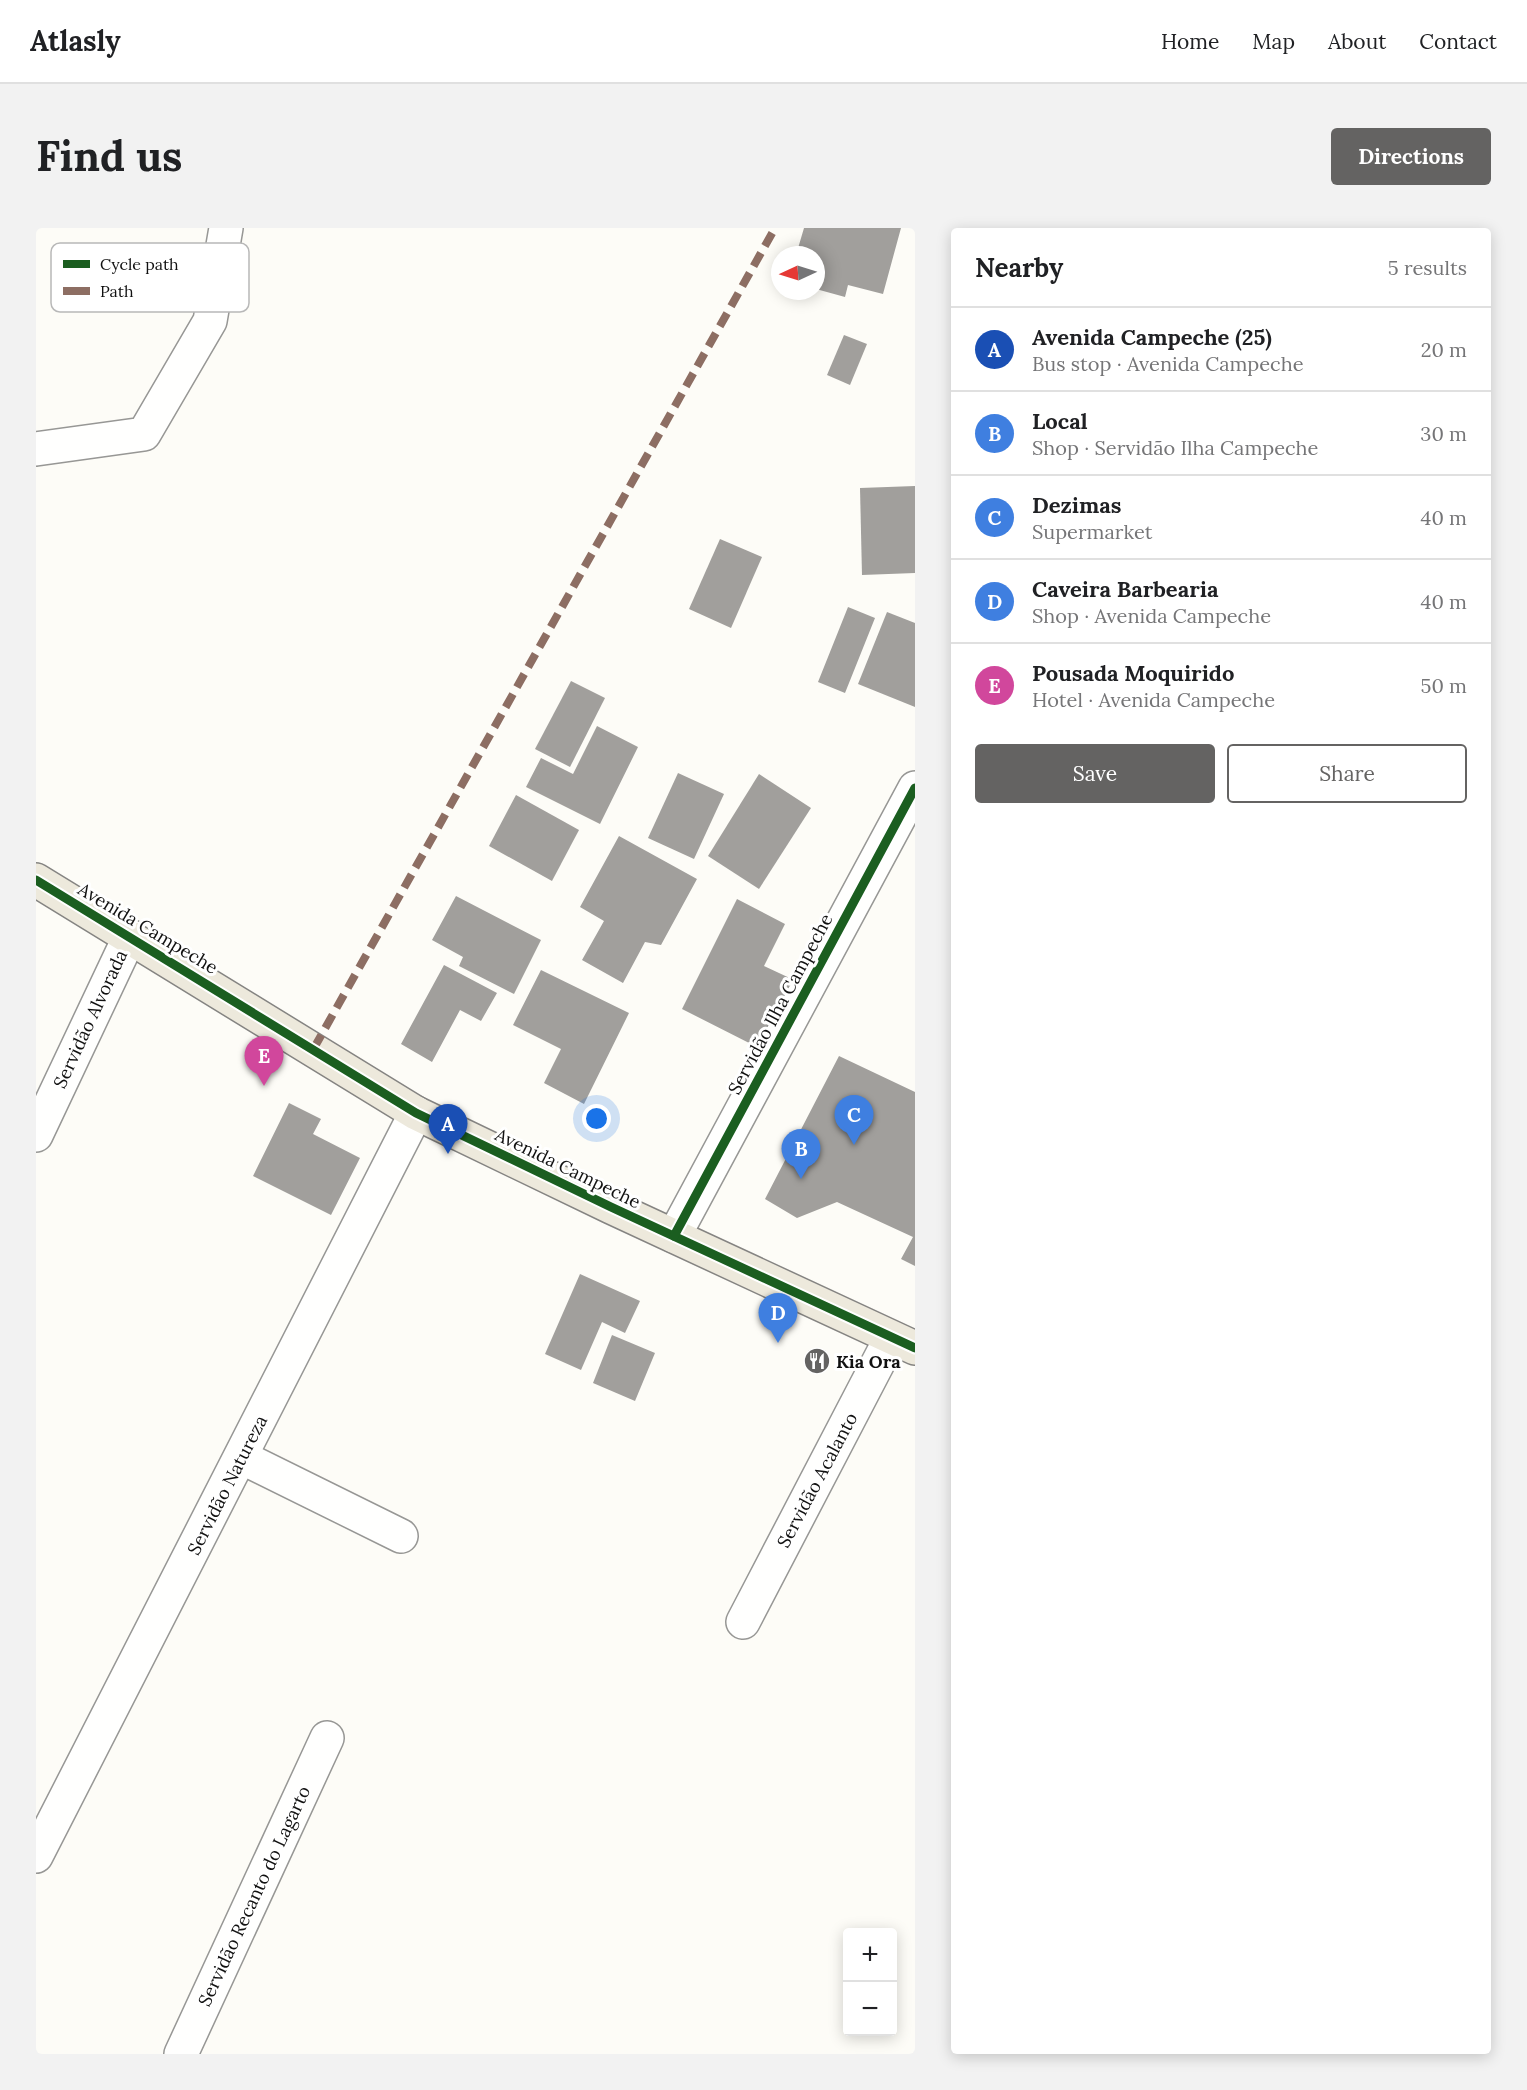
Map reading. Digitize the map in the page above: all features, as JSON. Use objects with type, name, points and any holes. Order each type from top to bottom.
[{"type":"main road","name":"Avenida Campeche","points":[[36,880],[416,1113],[903,1343]]},
{"type":"street","points":[[223,243],[226,228]]},
{"type":"street","points":[[36,448],[144,434],[210,321],[212,312]]},
{"type":"street","name":"Servidão Ilha Campeche","points":[[674,1236],[915,788]]},
{"type":"street","name":"Servidão Alvorada","points":[[36,1135],[130,936]]},
{"type":"street","name":"Servidão Natureza","points":[[36,1856],[416,1113]]},
{"type":"street","name":"Servidão Acalanto","points":[[743,1622],[903,1343]]},
{"type":"street","points":[[241,1457],[401,1536]]},
{"type":"street","name":"Servidão Recanto do Lagarto","points":[[181,2054],[327,1738]]},
{"type":"building","points":[[804,228],[901,228],[883,294],[848,285],[845,297],[825,291],[825,246],[799,246]]},
{"type":"building","points":[[844,335],[867,344],[850,385],[827,375]]},
{"type":"building","points":[[915,486],[915,573],[862,575],[860,488]]},
{"type":"building","points":[[720,539],[762,557],[731,628],[689,609]]},
{"type":"building","points":[[848,607],[875,618],[845,693],[818,682]]},
{"type":"building","points":[[887,612],[915,623],[915,707],[858,684]]},
{"type":"building","points":[[571,681],[605,698],[570,767],[535,749]]},
{"type":"building","points":[[597,726],[638,747],[600,824],[526,787],[541,758],[573,774]]},
{"type":"building","points":[[678,773],[724,794],[694,859],[648,838]]},
{"type":"building","points":[[759,774],[811,808],[759,889],[708,856]]},
{"type":"building","points":[[516,795],[579,830],[552,881],[489,846]]},
{"type":"building","points":[[619,836],[697,879],[661,945],[645,942],[623,983],[582,960],[604,921],[580,907]]},
{"type":"building","points":[[456,896],[541,940],[514,994],[459,966],[463,957],[432,940]]},
{"type":"building","points":[[737,899],[785,924],[764,966],[794,980],[759,1048],[682,1009]]},
{"type":"building","points":[[444,965],[497,993],[481,1021],[460,1010],[432,1062],[401,1044]]},
{"type":"building","points":[[541,970],[629,1013],[584,1104],[544,1083],[561,1049],[513,1025]]},
{"type":"building","points":[[839,1056],[915,1092],[915,1266],[901,1259],[913,1237],[837,1202],[797,1218],[765,1199]]},
{"type":"building","points":[[289,1103],[321,1119],[313,1134],[360,1158],[331,1215],[253,1176]]},
{"type":"building","points":[[580,1274],[640,1301],[625,1333],[602,1322],[581,1370],[545,1354]]},
{"type":"building","points":[[612,1335],[655,1353],[635,1401],[593,1383]]},
{"type":"marked path","points":[[314,1048],[775,228]]},
{"type":"cycle path","points":[[674,1236],[915,788]]},
{"type":"cycle path","points":[[36,880],[416,1113],[611,1207],[915,1348]]},
{"type":"place","name":"Pousada Moquirido","points":[[264,1086]]},
{"type":"place","name":"Dezimas","points":[[854,1145]]},
{"type":"place","name":"Avenida Campeche (25)","points":[[448,1154]]},
{"type":"place","name":"Local","points":[[801,1179]]},
{"type":"place","name":"Caveira Barbearia","points":[[778,1343]]},
{"type":"place","name":"Kia Ora","points":[[817,1361]]}]
